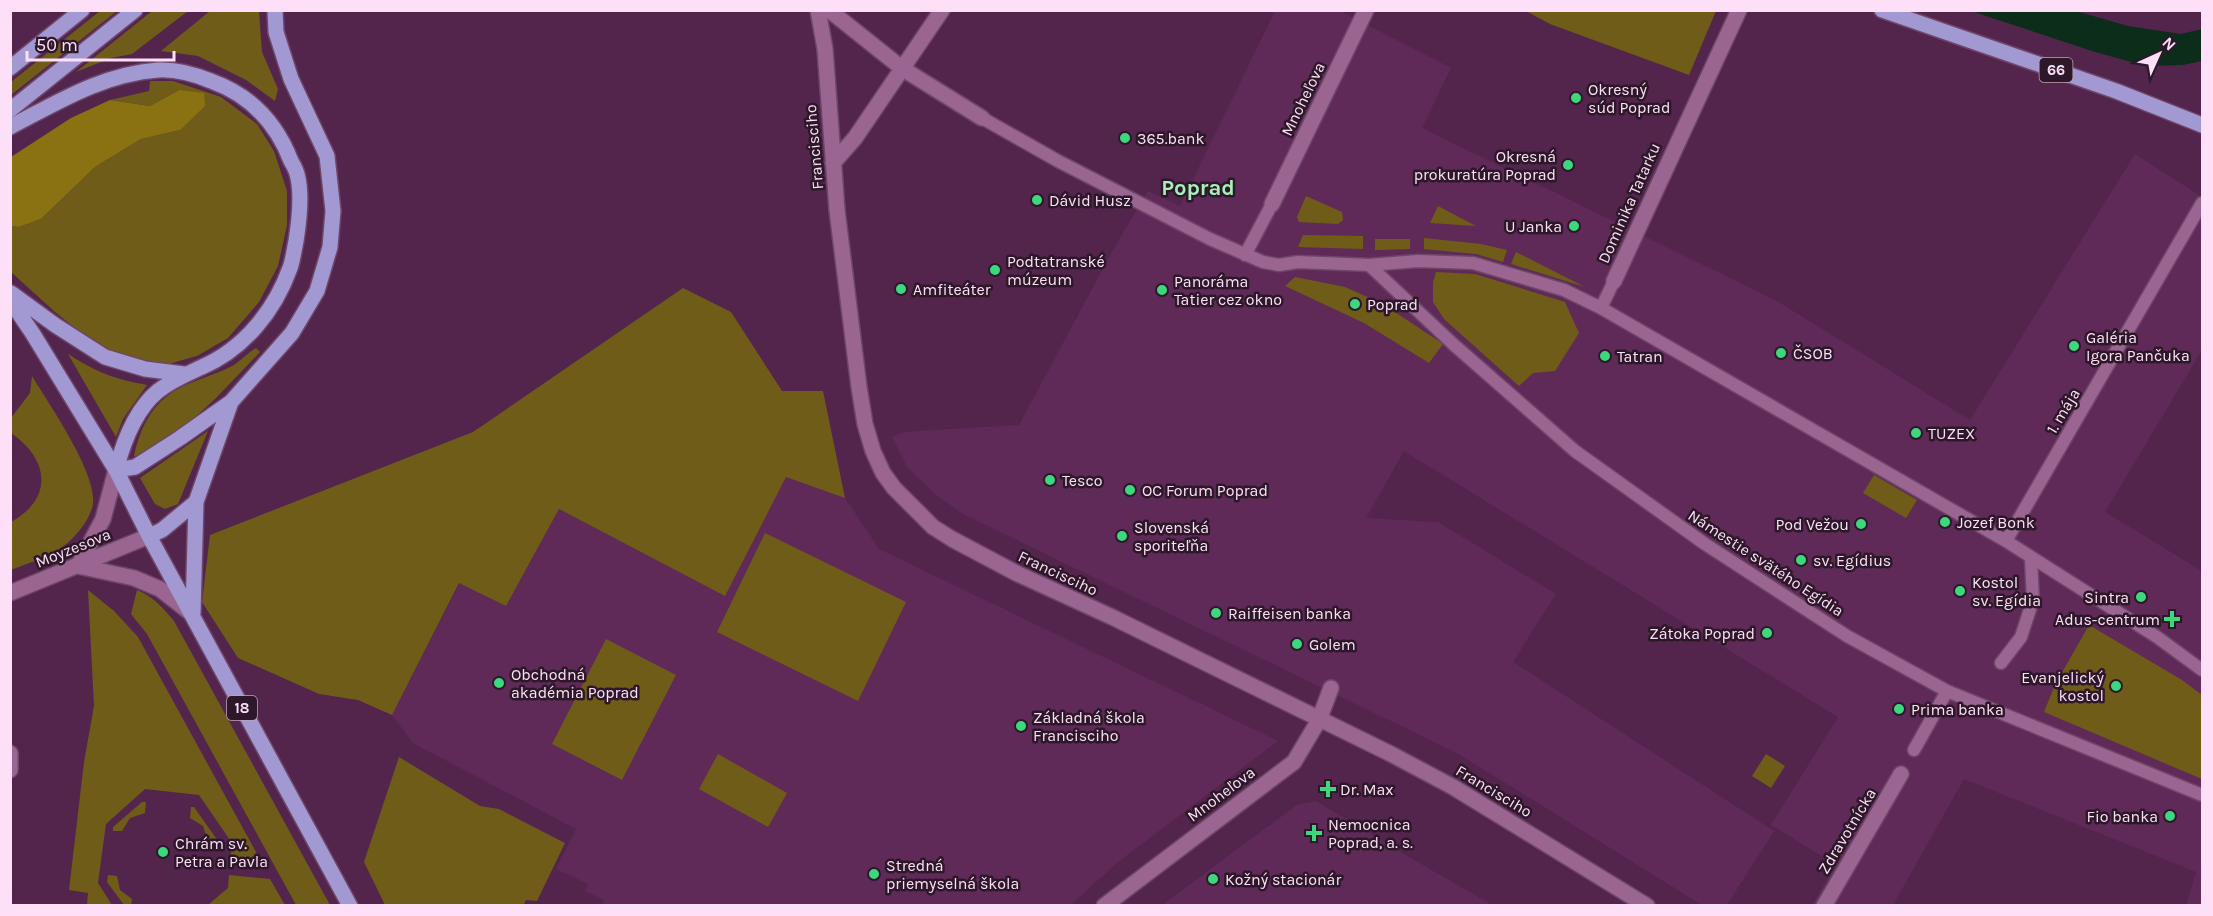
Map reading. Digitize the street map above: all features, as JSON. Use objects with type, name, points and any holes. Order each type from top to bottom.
[{"type":"main road","points":[[10,68],[82,10]]},
{"type":"main road","points":[[10,110],[135,10]]},
{"type":"main road","points":[[10,127],[73,94],[109,79],[161,70],[192,74],[229,87],[255,106],[282,138],[298,178],[299,224],[291,267],[272,307],[243,342],[203,367],[184,374],[157,392],[138,416],[122,447],[116,470],[135,467],[231,402],[292,333],[317,291],[330,247],[333,211],[327,156],[291,79],[276,32],[275,10]]},
{"type":"main road","name":"66","points":[[1882,10],[2116,91],[2202,125]]},
{"type":"main road","points":[[10,293],[105,357],[145,369],[184,374]]},
{"type":"main road","name":"18","points":[[10,300],[33,333],[116,470],[149,536],[350,906]]},
{"type":"main road","points":[[193,615],[196,502],[231,402]]},
{"type":"main road","points":[[149,536],[162,530],[196,502]]},
{"type":"street","name":"Francisciho","points":[[818,10],[825,49],[841,246],[866,424],[873,451],[883,473],[894,488],[933,526],[952,539],[1018,574],[1112,617],[1391,754],[1453,787],[1647,906]]},
{"type":"street","points":[[829,10],[903,69],[982,118],[1058,161],[1245,255],[1279,265],[1298,262],[1369,266],[1418,261],[1473,263],[1564,290],[1601,308],[2006,541],[2157,637],[2202,670]]},
{"type":"street","points":[[833,163],[848,146],[903,69],[942,10]]},
{"type":"street","name":"Mnoheľova","points":[[1272,204],[1366,10]]},
{"type":"street","name":"Dominika Tatarku","points":[[1614,280],[1738,10]]},
{"type":"street","name":"1. mája","points":[[2006,541],[2202,203]]},
{"type":"street","points":[[1245,255],[1272,204]]},
{"type":"street","name":"Námestie svätého Egídia","points":[[1369,266],[1575,452],[1696,538],[1847,636],[1947,691],[2202,795]]},
{"type":"street","points":[[1601,308],[1614,280]]},
{"type":"street","points":[[116,470],[103,519],[78,566],[134,578],[160,589],[193,615]]},
{"type":"street","name":"Moyzesova","points":[[10,593],[149,536]]},
{"type":"street","points":[[2001,663],[2022,637],[2033,600],[2031,559]]},
{"type":"street","name":"Mnoheľova","points":[[1104,906],[1294,762],[1319,720],[1332,688]]},
{"type":"street","points":[[1914,750],[1947,691]]},
{"type":"street","points":[[10,753],[10,770]]},
{"type":"street","name":"Zdravotnícka","points":[[1824,906],[1901,774]]},
{"type":"shaded area","points":[[100,11],[117,11],[11,95],[11,82]]},
{"type":"shaded area","points":[[152,11],[188,11],[132,54],[111,58],[76,72]]},
{"type":"shaded area","points":[[210,11],[259,11],[262,52],[278,89],[275,101],[246,80],[198,56],[161,51]]},
{"type":"shaded area","points":[[1275,11],[1340,11],[1451,68],[1422,128],[1775,300],[1970,420],[2135,154],[2202,197],[2202,350],[2105,512],[2202,571],[2202,905],[2186,905],[2196,872],[1964,779],[1893,905],[1812,905],[1836,865],[1771,825],[1838,717],[1404,451],[1366,518],[1438,522],[1556,594],[1513,662],[1774,831],[1727,905],[1702,905],[1457,753],[963,514],[935,494],[907,467],[892,437],[904,432],[1019,425],[1113,250],[1148,191],[1180,206]]},
{"type":"shaded area","points":[[1526,11],[1716,11],[1689,75],[1550,24]]},
{"type":"shaded area","points":[[1971,11],[2076,11],[2128,26],[2181,34],[2202,29],[2202,61],[2183,65],[2146,66],[2095,52]]},
{"type":"shaded area","points":[[150,81],[173,81],[221,97],[257,124],[274,151],[287,191],[287,225],[278,266],[259,302],[228,338],[197,356],[168,364],[134,360],[95,344],[11,272],[11,226],[19,227],[41,219],[95,167],[141,139],[180,130],[179,90],[150,106],[110,100],[149,91]]},
{"type":"shaded area","points":[[179,90],[204,93],[205,106],[180,130],[141,139],[95,167],[41,219],[19,227],[11,226],[11,157],[71,118],[110,100],[150,106]]},
{"type":"shaded area","points":[[1306,196],[1342,212],[1343,220],[1338,224],[1299,222],[1297,217]]},
{"type":"shaded area","points":[[1438,206],[1476,226],[1430,223]]},
{"type":"shaded area","points":[[1303,235],[1363,236],[1363,249],[1298,247]]},
{"type":"shaded area","points":[[1424,238],[1481,244],[1507,250],[1503,262],[1476,254],[1424,249]]},
{"type":"shaded area","points":[[1375,239],[1410,239],[1410,249],[1375,250]]},
{"type":"shaded area","points":[[1516,252],[1585,287],[1511,264]]},
{"type":"shaded area","points":[[1436,272],[1475,274],[1565,302],[1579,333],[1555,371],[1533,373],[1519,386],[1444,319],[1433,302],[1433,282]]},
{"type":"shaded area","points":[[1295,277],[1345,287],[1383,304],[1443,344],[1429,363],[1364,323],[1285,286]]},
{"type":"shaded area","points":[[683,288],[731,312],[782,391],[823,391],[845,498],[786,477],[725,596],[559,509],[506,606],[459,583],[392,715],[358,700],[319,694],[238,658],[202,602],[210,535],[473,432]]},
{"type":"shaded area","points":[[256,348],[260,352],[191,421],[142,456],[134,456],[148,417],[161,401],[185,386],[234,365]]},
{"type":"shaded area","points":[[68,354],[106,374],[147,385],[123,419],[116,437]]},
{"type":"shaded area","points":[[32,376],[82,461],[93,495],[92,508],[81,528],[65,545],[46,556],[11,570],[11,522],[25,512],[34,502],[40,490],[39,466],[33,454],[11,433],[11,418],[30,393]]},
{"type":"shaded area","points":[[208,431],[178,504],[165,509],[155,504],[140,478]]},
{"type":"shaded area","points":[[1874,475],[1917,500],[1906,518],[1863,493]]},
{"type":"shaded area","points":[[786,476],[845,498],[879,549],[1278,741],[1118,862],[1072,905],[602,906],[604,900],[585,891],[588,884],[556,869],[576,829],[413,743],[392,715],[460,583],[506,606],[559,509],[725,595]]},
{"type":"shaded area","points":[[765,533],[906,602],[858,701],[717,632]]},
{"type":"shaded area","points":[[88,590],[114,611],[138,637],[262,863],[230,861],[232,843],[199,795],[145,789],[106,824],[98,883],[112,905],[87,905],[88,893],[69,890],[84,762],[94,706]]},
{"type":"shaded area","points":[[137,590],[153,599],[174,621],[330,905],[296,905],[147,634],[131,614]]},
{"type":"shaded area","points":[[2089,625],[2182,680],[2202,695],[2202,779],[2044,712],[2055,685]]},
{"type":"shaded area","points":[[606,639],[676,675],[622,780],[552,744]]},
{"type":"shaded area","points":[[718,754],[787,793],[768,827],[699,789]]},
{"type":"shaded area","points":[[1766,754],[1785,766],[1771,788],[1752,776]]},
{"type":"shaded area","points":[[399,757],[480,806],[499,809],[565,843],[537,901],[526,900],[523,906],[385,905],[364,862]]},
{"type":"shaded area","name":"Nemocnica Poprad, a. s.","points":[[1316,801],[1492,905],[1162,905],[1297,805]]},
{"type":"shaded area","points":[[142,802],[146,802],[145,813],[130,818],[122,831],[113,831],[113,827]]},
{"type":"shaded area","points":[[191,807],[194,807],[216,838],[215,842],[208,841],[203,826],[190,818]]},
{"type":"shaded area","points":[[108,875],[117,876],[120,890],[132,899],[131,905],[124,905],[107,882]]},
{"type":"shaded area","points":[[229,875],[270,879],[285,905],[208,905],[228,888]]},
{"type":"place","name":"Okresný súd Poprad","points":[[1576,98]]},
{"type":"place","name":"365.bank","points":[[1125,138]]},
{"type":"place","name":"Okresná prokuratúra Poprad","points":[[1568,165]]},
{"type":"place","name":"Dávid Husz","points":[[1037,200]]},
{"type":"place","name":"U Janka","points":[[1574,226]]},
{"type":"place","name":"Podtatranské múzeum","points":[[995,270]]},
{"type":"place","name":"Amfiteáter","points":[[901,289]]},
{"type":"place","name":"Panoráma Tatier cez okno","points":[[1162,290]]},
{"type":"place","name":"Poprad","points":[[1355,304]]},
{"type":"place","name":"Galéria Igora Pančuka","points":[[2074,346]]},
{"type":"place","name":"ČSOB","points":[[1781,353]]},
{"type":"place","name":"Tatran","points":[[1605,356]]},
{"type":"place","name":"TUZEX","points":[[1916,433]]},
{"type":"place","name":"Tesco","points":[[1050,480]]},
{"type":"place","name":"OC Forum Poprad","points":[[1130,490]]},
{"type":"place","name":"Jozef Bonk","points":[[1945,522]]},
{"type":"place","name":"Pod Vežou","points":[[1861,524]]},
{"type":"place","name":"Slovenská sporiteľňa","points":[[1122,536]]},
{"type":"place","name":"sv. Egídius","points":[[1801,560]]},
{"type":"place","name":"Kostol sv. Egídia","points":[[1960,591]]},
{"type":"place","name":"Sintra","points":[[2141,597]]},
{"type":"place","name":"Raiffeisen banka","points":[[1216,613]]},
{"type":"place","name":"Adus-centrum","points":[[2172,619]]},
{"type":"place","name":"Zátoka Poprad","points":[[1767,633]]},
{"type":"place","name":"Golem","points":[[1297,644]]},
{"type":"place","name":"Obchodná akadémia Poprad","points":[[499,683]]},
{"type":"place","name":"Evanjelický kostol","points":[[2116,686]]},
{"type":"place","name":"Prima banka","points":[[1899,709]]},
{"type":"place","name":"Základná škola Francisciho","points":[[1021,726]]},
{"type":"place","name":"Dr. Max","points":[[1328,789]]},
{"type":"place","name":"Fio banka","points":[[2170,816]]},
{"type":"place","name":"Nemocnica Poprad, a. s.","points":[[1314,833]]},
{"type":"place","name":"Chrám sv. Petra a Pavla","points":[[163,852]]},
{"type":"place","name":"Stredná priemyselná škola","points":[[874,874]]},
{"type":"place","name":"Kožný stacionár","points":[[1213,879]]},
{"type":"district","name":"Poprad","points":[[1198,188]]}]
